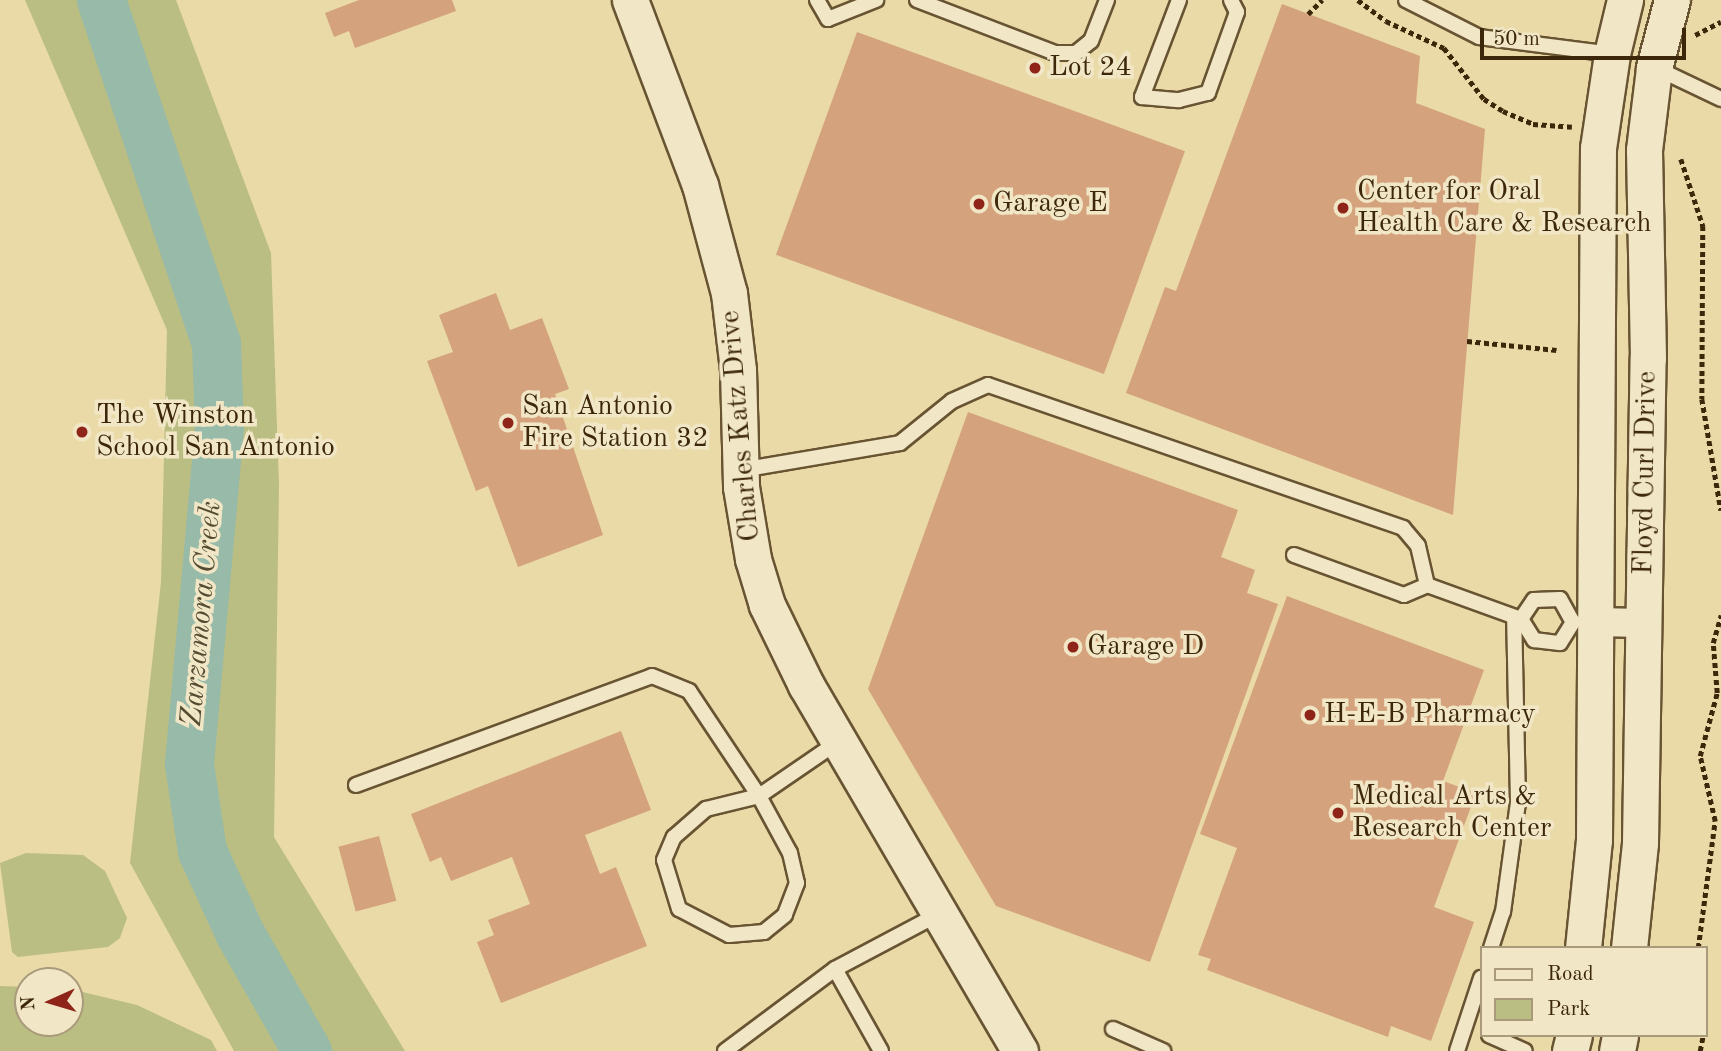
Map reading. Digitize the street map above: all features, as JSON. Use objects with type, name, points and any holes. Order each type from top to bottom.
[{"type":"street","name":"Charles Katz Drive","points":[[630,0],[700,186],[729,293],[738,370],[740,470],[753,559],[768,605],[785,645],[839,741],[1020,1051]]},
{"type":"street","name":"Floyd Curl Drive","points":[[1583,946],[1594,841],[1584,622],[1598,148],[1612,54],[1625,0]]},
{"type":"street","name":"Floyd Curl Drive","points":[[1629,946],[1640,843],[1648,358],[1644,150],[1654,68],[1672,0]]},
{"type":"street","points":[[1612,54],[1654,68]]},
{"type":"street","points":[[1584,622],[1644,624]]},
{"type":"lane","points":[[817,0],[828,19],[876,0]]},
{"type":"lane","points":[[917,0],[1055,54],[1076,53],[1091,41],[1107,0]]},
{"type":"lane","points":[[1179,0],[1142,97],[1179,100],[1208,93],[1237,12],[1231,0]]},
{"type":"lane","points":[[1406,0],[1479,37],[1612,54]]},
{"type":"lane","points":[[1654,68],[1721,99]]},
{"type":"lane","points":[[740,470],[900,443],[952,401],[988,384],[1403,528],[1418,547],[1427,584]]},
{"type":"lane","points":[[1294,555],[1404,595],[1427,584],[1518,618],[1534,640],[1560,643],[1584,622],[1560,599],[1534,600],[1518,618],[1518,802],[1503,912],[1492,946]]},
{"type":"lane","points":[[356,785],[652,676],[689,691],[759,796],[790,853],[797,883],[785,915],[764,932],[729,934],[679,909],[664,860],[674,837],[706,809],[759,796],[839,741]]},
{"type":"lane","points":[[725,1051],[835,969],[940,914]]},
{"type":"lane","points":[[835,969],[881,1051]]},
{"type":"lane","points":[[1457,1051],[1480,981]]},
{"type":"lane","points":[[1466,1025],[1480,1032]]},
{"type":"lane","points":[[1113,1029],[1163,1051]]},
{"type":"lane","points":[[1494,1037],[1525,1051]]},
{"type":"path","points":[[1308,14],[1322,0]]},
{"type":"path","points":[[1358,0],[1386,21],[1444,48],[1484,99],[1503,111],[1533,124],[1580,125]]},
{"type":"path","points":[[1685,40],[1721,22]]},
{"type":"path","points":[[1681,159],[1703,226],[1702,399],[1721,510]]},
{"type":"path","points":[[1467,341],[1557,349]]},
{"type":"path","points":[[1713,459],[1721,459]]},
{"type":"path","points":[[1698,946],[1714,821],[1700,756],[1717,693],[1713,643],[1721,615]]},
{"type":"green space","points":[[25,0],[176,0],[271,253],[279,485],[274,837],[405,1051],[234,1051],[130,863],[161,582],[167,330]]},
{"type":"green space","points":[[26,853],[83,855],[105,871],[127,918],[120,938],[108,947],[18,957],[12,952],[0,863]]},
{"type":"green space","points":[[0,986],[14,986],[14,1037],[84,1037],[84,992],[137,1005],[211,1040],[217,1051],[0,1051]]},
{"type":"building","points":[[359,0],[452,0],[456,11],[355,48],[349,31],[334,37],[325,13]]},
{"type":"building","name":"Center for Oral Health Care & Research","points":[[1282,4],[1420,56],[1416,103],[1485,129],[1453,515],[1126,393],[1165,287],[1176,291]]},
{"type":"building","name":"Garage E","points":[[857,32],[1185,151],[1104,374],[776,255]]},
{"type":"building","name":"San Antonio Fire Station 32","points":[[496,293],[510,330],[542,318],[569,389],[555,394],[603,535],[518,567],[488,486],[476,491],[427,361],[453,352],[439,315]]},
{"type":"building","name":"Garage D","points":[[968,412],[1238,510],[1221,557],[1255,570],[1247,593],[1278,604],[1150,962],[996,906],[868,689]]},
{"type":"building","name":"Medical Arts & Research Center","points":[[1287,596],[1484,670],[1443,781],[1476,793],[1434,907],[1474,922],[1431,1041],[1391,1026],[1388,1037],[1207,970],[1211,959],[1198,955],[1237,848],[1200,834]]},
{"type":"building","points":[[621,731],[651,810],[585,835],[600,874],[616,867],[647,946],[501,1003],[477,942],[494,935],[488,920],[530,904],[512,857],[451,881],[441,857],[430,862],[411,814]]},
{"type":"building","points":[[379,836],[396,901],[356,912],[338,847]]},
{"type":"waterway","name":"Zarzamora Creek","points":[[101,0],[216,343],[219,427],[189,764],[202,851],[239,932],[307,1051]]},
{"type":"place","name":"Lot 24","points":[[1035,68]]},
{"type":"place","name":"Garage E","points":[[979,204]]},
{"type":"place","name":"Center for Oral Health Care & Research","points":[[1343,208]]},
{"type":"place","name":"San Antonio Fire Station 32","points":[[508,423]]},
{"type":"place","name":"The Winston School San Antonio","points":[[82,432]]},
{"type":"place","name":"Garage D","points":[[1073,647]]},
{"type":"place","name":"H-E-B Pharmacy","points":[[1310,715]]},
{"type":"place","name":"Medical Arts & Research Center","points":[[1338,813]]}]
